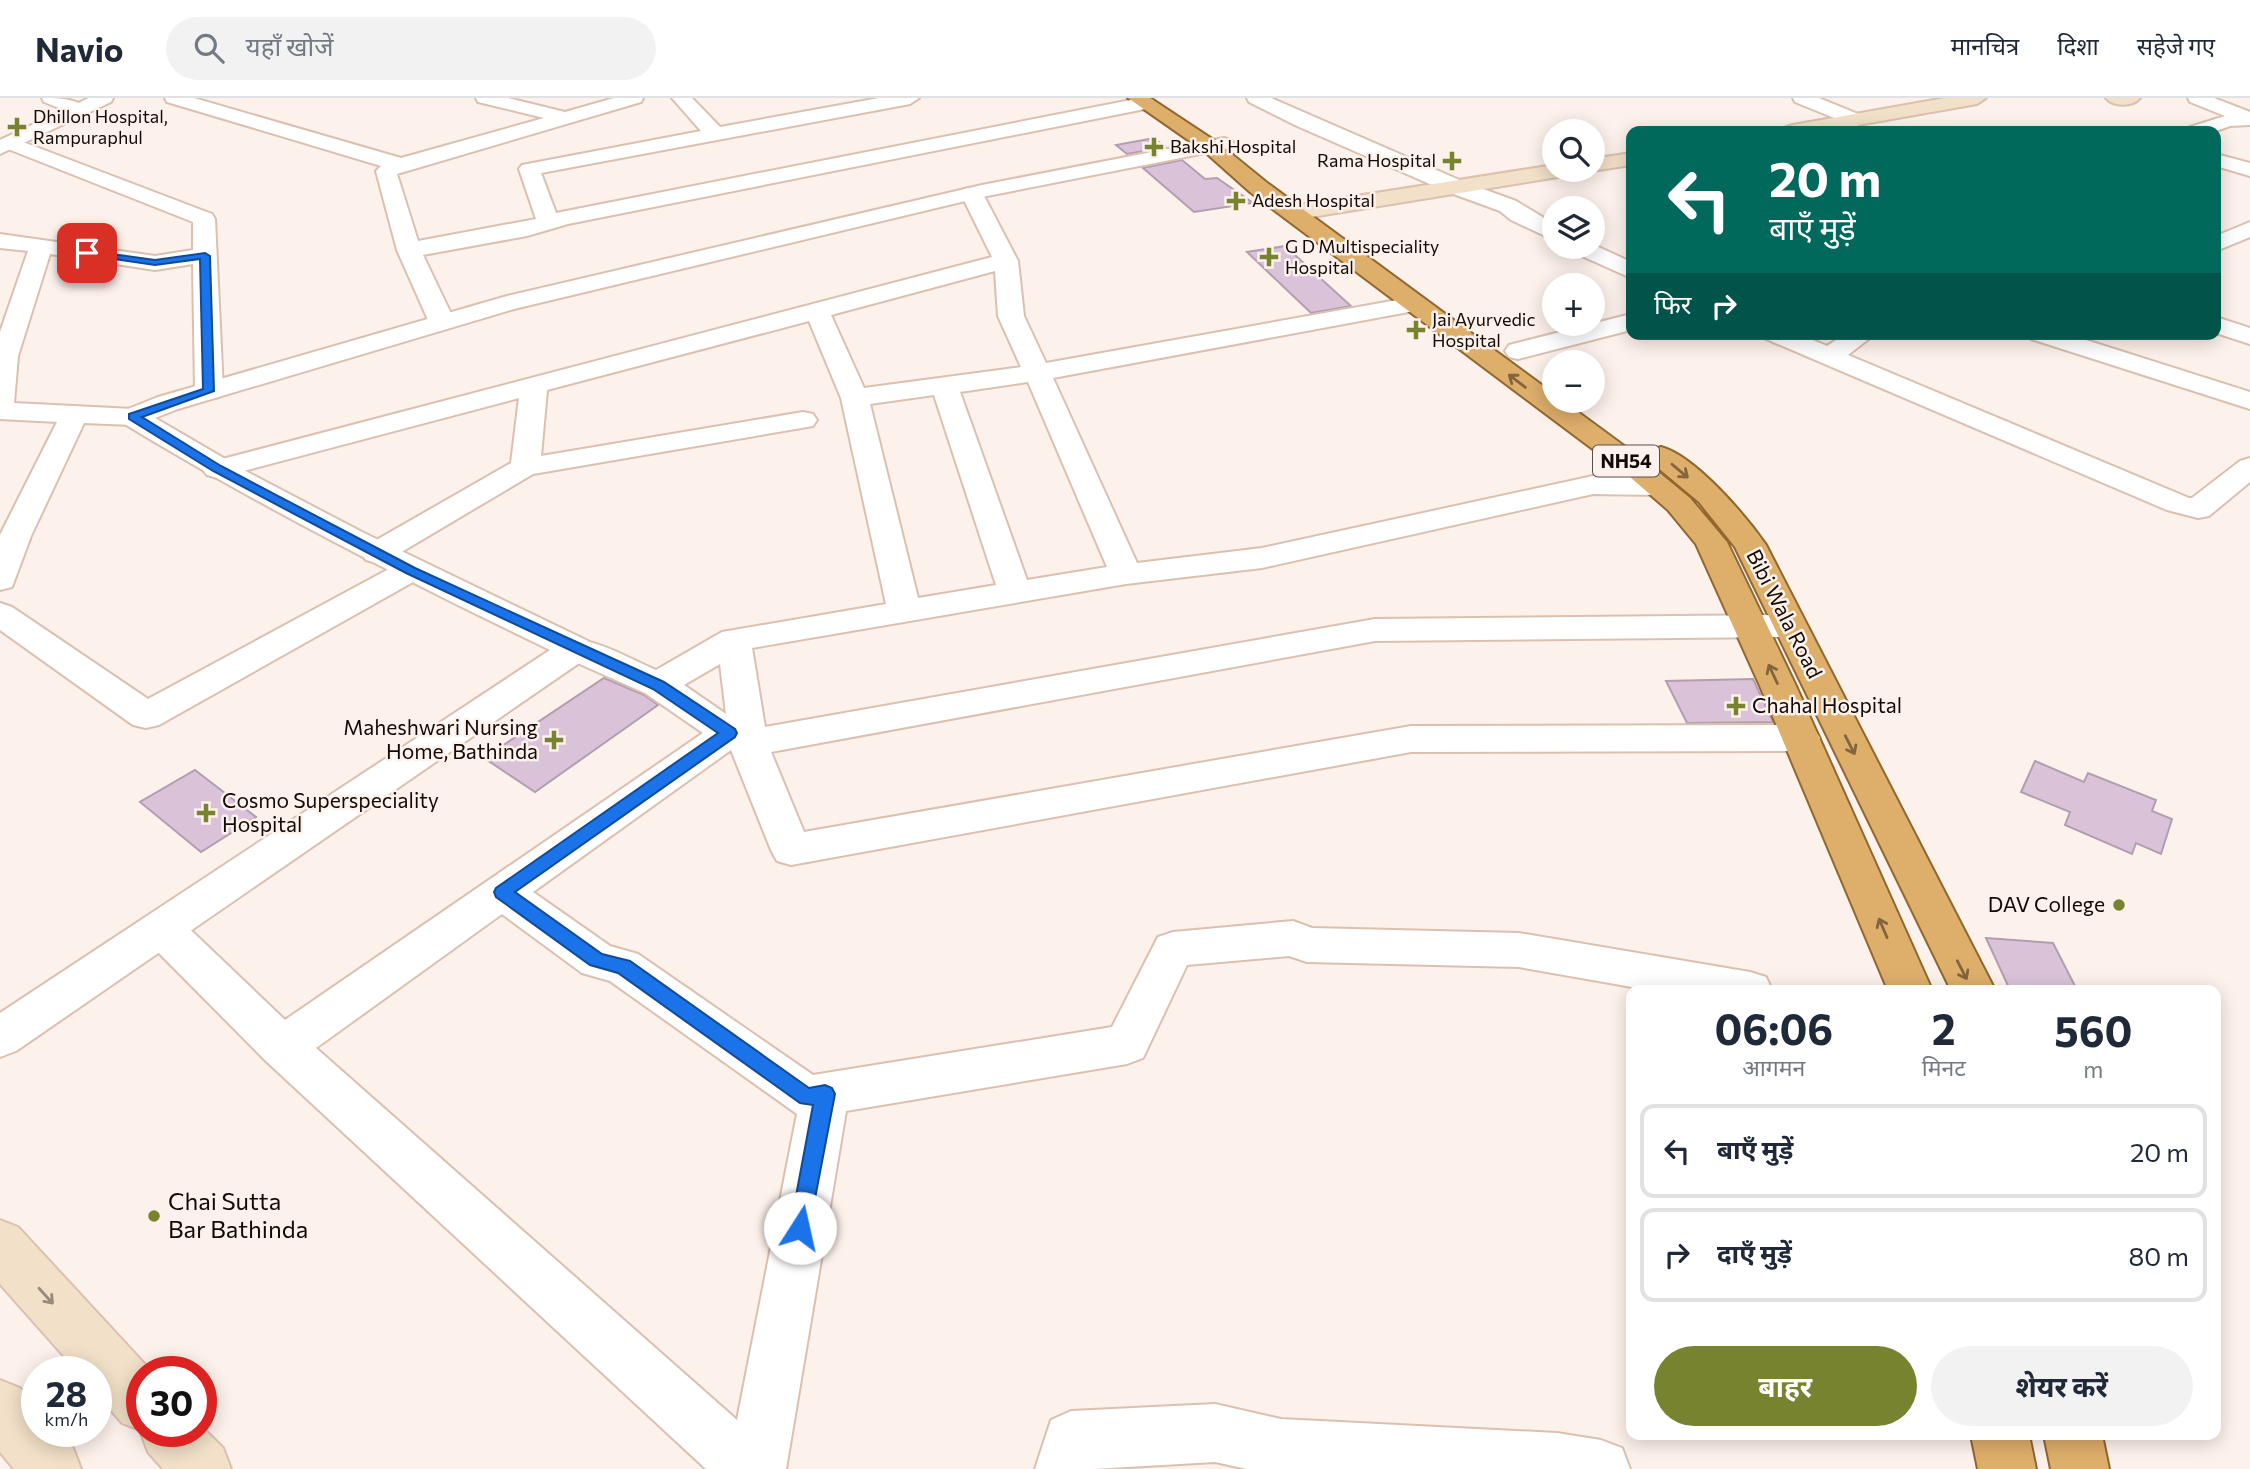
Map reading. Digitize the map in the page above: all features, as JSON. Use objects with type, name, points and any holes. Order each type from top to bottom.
[{"type":"highway","name":"NH54","points":[[1146,100],[1322,209],[1417,292],[1679,504],[1711,542],[1801,738],[1908,985]]},
{"type":"highway","name":"NH54","points":[[1217,145],[1293,213],[1417,292]]},
{"type":"highway","points":[[1496,335],[1542,369]]},
{"type":"highway","name":"Bibi Wala Road","points":[[1603,413],[1656,451],[1710,496],[1750,545],[1970,985]]},
{"type":"highway","points":[[2001,1440],[2007,1469]]},
{"type":"highway","points":[[2074,1440],[2080,1469]]},
{"type":"main road","points":[[1822,126],[1977,98]]},
{"type":"main road","points":[[2115,98],[2132,98]]},
{"type":"main road","points":[[1605,163],[1626,160]]},
{"type":"main road","points":[[1293,213],[1542,173]]},
{"type":"main road","points":[[0,1245],[126,1384]]},
{"type":"main road","points":[[0,1408],[51,1469]]},
{"type":"main road","points":[[182,1447],[202,1469]]},
{"type":"street","points":[[51,98],[79,110]]},
{"type":"street","points":[[5,146],[104,98]]},
{"type":"street","points":[[174,98],[401,165]]},
{"type":"street","points":[[485,98],[566,118]]},
{"type":"street","points":[[442,322],[409,250],[386,171],[634,98]]},
{"type":"street","points":[[681,98],[715,134]]},
{"type":"street","points":[[548,223],[529,169],[910,98]]},
{"type":"street","points":[[1256,98],[1304,122],[1456,187],[1508,206],[1542,227]]},
{"type":"street","points":[[1802,98],[1856,120]]},
{"type":"street","points":[[2197,98],[2249,118]]},
{"type":"street","points":[[409,250],[1146,100]]},
{"type":"street","points":[[2212,126],[2249,118]]},
{"type":"street","points":[[41,246],[2,356],[0,410],[133,417],[209,391],[507,303],[972,194],[1217,145]]},
{"type":"street","points":[[5,146],[204,219],[209,391]]},
{"type":"street","points":[[2221,161],[2250,170]]},
{"type":"street","points":[[972,194],[1006,261],[1012,316],[1126,574]]},
{"type":"street","points":[[2221,242],[2250,229]]},
{"type":"street","points":[[0,241],[155,262],[205,256]]},
{"type":"street","points":[[2221,251],[2238,256]]},
{"type":"street","points":[[1605,259],[1626,269]]},
{"type":"street","points":[[217,469],[1006,261]]},
{"type":"street","points":[[855,398],[1037,373],[1417,292]]},
{"type":"street","points":[[817,311],[855,398],[904,611]]},
{"type":"street","points":[[1518,351],[1626,323]]},
{"type":"street","points":[[2221,327],[2250,336]]},
{"type":"street","points":[[1789,340],[2188,507],[2198,509],[2250,467]]},
{"type":"street","points":[[1829,357],[1853,340]]},
{"type":"street","points":[[2059,340],[2250,401]]},
{"type":"street","points":[[525,467],[534,385]]},
{"type":"street","points":[[944,386],[1014,591]]},
{"type":"street","points":[[0,580],[7,535],[74,415]]},
{"type":"street","points":[[133,417],[217,469],[377,553],[576,649],[658,685],[739,738]]},
{"type":"street","points":[[377,553],[525,467],[803,420]]},
{"type":"street","points":[[658,685],[734,640],[1014,591],[1262,558],[1593,485],[1657,485]]},
{"type":"street","points":[[0,614],[146,716],[411,570]]},
{"type":"street","points":[[282,1047],[502,892],[739,738],[1375,629],[1790,626]]},
{"type":"street","points":[[734,640],[739,738],[791,850],[1411,739],[1801,738]]},
{"type":"street","points":[[0,1037],[576,649]]},
{"type":"street","points":[[502,892],[597,960],[623,967],[807,1097],[1127,1044],[1173,949],[1293,938],[1307,945],[1519,950],[1721,985]]},
{"type":"street","points":[[162,929],[282,1047],[749,1469]]},
{"type":"street","points":[[757,1469],[825,1094]]},
{"type":"street","points":[[1065,1469],[1071,1440],[1215,1433],[1281,1448],[1408,1462],[1558,1462],[1601,1469]]},
{"type":"building","points":[[1154,138],[1165,147],[1127,154],[1116,145]]},
{"type":"building","points":[[1182,160],[1205,179],[1217,178],[1253,203],[1194,212],[1143,168]]},
{"type":"building","points":[[1285,246],[1351,306],[1311,313],[1247,252]]},
{"type":"building","points":[[604,678],[644,695],[658,705],[535,792],[484,758]]},
{"type":"building","points":[[1753,679],[1773,722],[1687,723],[1666,681]]},
{"type":"building","points":[[2035,761],[2084,782],[2088,773],[2156,800],[2152,811],[2172,819],[2161,854],[2136,843],[2132,854],[2065,825],[2070,812],[2021,792]]},
{"type":"building","points":[[195,770],[256,817],[201,852],[140,802]]},
{"type":"building","points":[[1986,938],[2053,943],[2074,985],[2008,985]]},
{"type":"place","name":"Dhillon Hospital, Rampuraphul","points":[[17,127]]},
{"type":"place","name":"Bakshi Hospital","points":[[1154,147]]},
{"type":"place","name":"Rama Hospital","points":[[1452,161]]},
{"type":"place","name":"Adesh Hospital","points":[[1236,201]]},
{"type":"place","name":"G D Multispeciality Hospital","points":[[1269,257]]},
{"type":"place","name":"Jai Ayurvedic Hospital","points":[[1416,330]]},
{"type":"place","name":"Chahal Hospital","points":[[1736,706]]},
{"type":"place","name":"Maheshwari Nursing Home, Bathinda","points":[[554,740]]},
{"type":"place","name":"Cosmo Superspeciality Hospital","points":[[206,813]]},
{"type":"place","name":"DAV College","points":[[2119,905]]},
{"type":"place","name":"Chai Sutta Bar Bathinda","points":[[154,1216]]},
{"type":"route","points":[[87,253],[155,262],[205,256],[209,391],[133,417],[217,469],[411,570],[658,685],[729,733],[502,892],[597,960],[623,967],[807,1097],[825,1094],[800,1228]]}]
